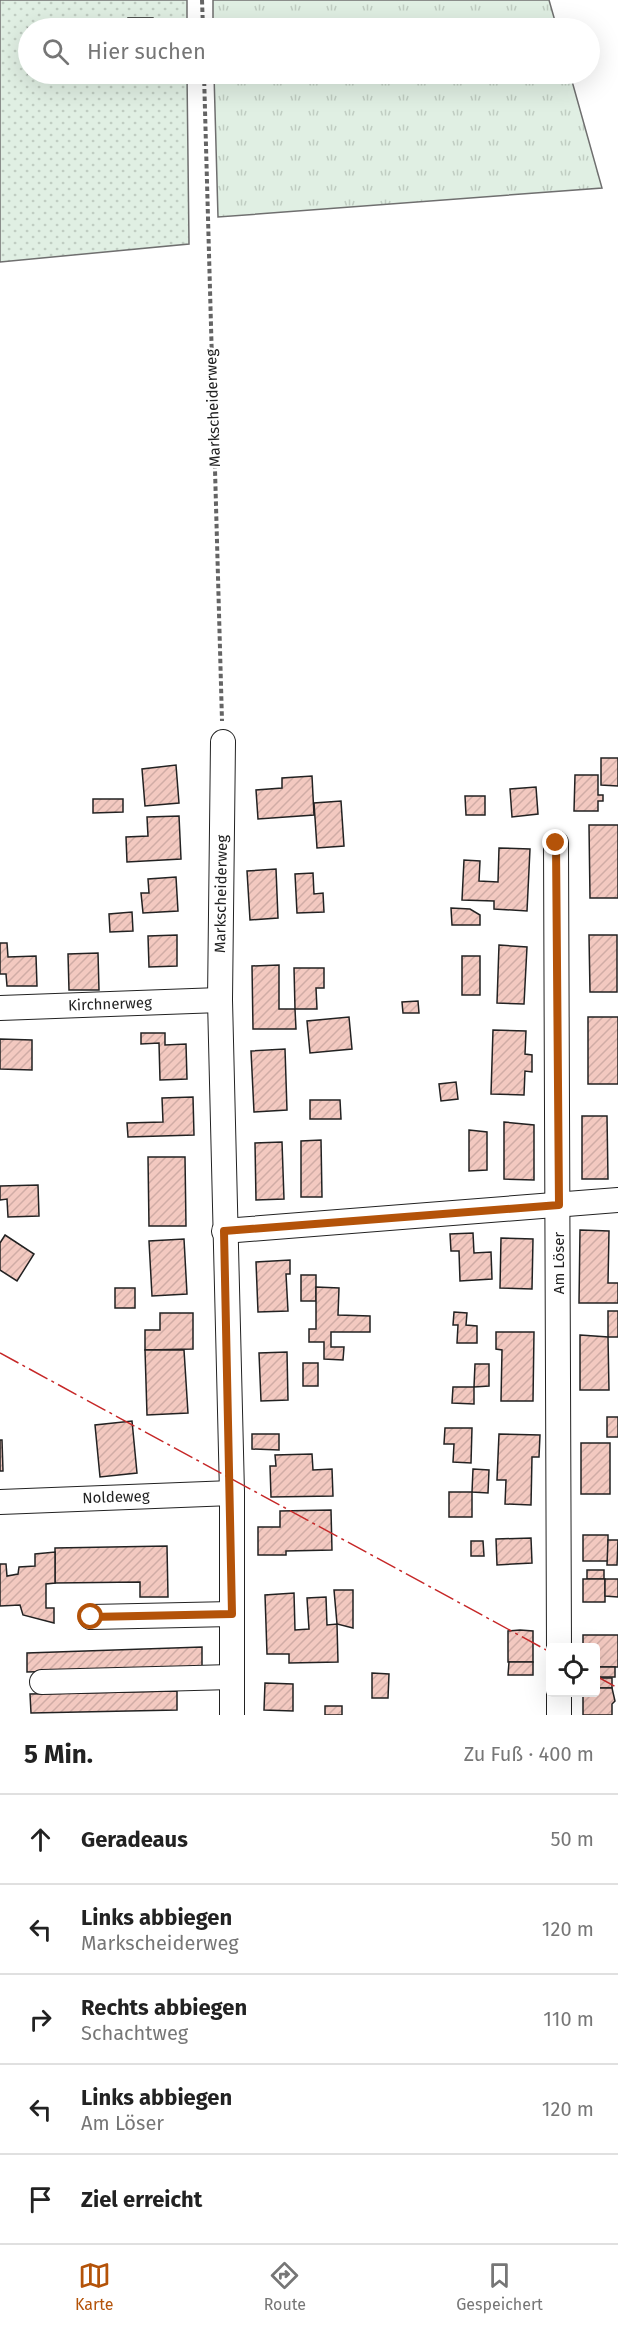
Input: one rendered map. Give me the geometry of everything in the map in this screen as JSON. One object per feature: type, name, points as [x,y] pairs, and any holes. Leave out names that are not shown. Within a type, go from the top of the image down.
[{"type":"street","name":"Markscheiderweg","points":[[223,742],[220,1000],[232,1493],[232,1715]]},
{"type":"street","name":"Am Löser","points":[[556,843],[559,1643]]},
{"type":"street","name":"Kirchnerweg","points":[[0,1008],[220,1000]]},
{"type":"street","points":[[224,1231],[618,1200]]},
{"type":"street","name":"Noldeweg","points":[[0,1502],[232,1493]]},
{"type":"street","points":[[91,1617],[232,1614]]},
{"type":"street","points":[[42,1682],[232,1677]]},
{"type":"street","points":[[559,1697],[559,1715]]},
{"type":"path","points":[[202,0],[203,18]]},
{"type":"path","name":"Markscheiderweg","points":[[204,84],[223,742]]},
{"type":"green space","points":[[0,0],[187,0],[187,18],[18,18],[18,84],[187,84],[189,244],[0,262]]},
{"type":"green space","points":[[213,0],[549,0],[554,18],[213,18]]},
{"type":"green space","points":[[214,84],[573,84],[602,188],[218,217]]},
{"type":"building","points":[[601,758],[618,758],[618,786],[601,785]]},
{"type":"building","points":[[176,765],[179,803],[145,806],[142,769]]},
{"type":"building","points":[[575,775],[598,775],[598,795],[603,795],[603,801],[598,801],[598,811],[574,811]]},
{"type":"building","points":[[312,776],[314,815],[258,819],[256,790],[282,788],[282,778]]},
{"type":"building","points":[[536,787],[538,814],[512,817],[510,789]]},
{"type":"building","points":[[465,796],[485,796],[485,815],[466,815]]},
{"type":"building","points":[[93,799],[123,799],[123,812],[93,813]]},
{"type":"building","points":[[341,801],[344,846],[317,848],[314,803]]},
{"type":"building","points":[[179,816],[181,859],[127,862],[126,837],[148,836],[147,817]]},
{"type":"building","points":[[589,825],[618,825],[618,898],[590,898]]},
{"type":"building","points":[[499,848],[530,849],[527,911],[494,909],[494,901],[462,900],[464,860],[480,861],[479,881],[498,882]]},
{"type":"building","points":[[276,869],[278,918],[250,920],[247,871]]},
{"type":"building","points":[[313,873],[314,894],[323,893],[324,912],[297,913],[295,874]]},
{"type":"building","points":[[176,877],[178,911],[143,913],[141,893],[149,893],[148,879]]},
{"type":"building","points":[[451,908],[470,909],[480,915],[480,925],[452,925]]},
{"type":"building","points":[[132,912],[133,931],[110,932],[109,914]]},
{"type":"building","points":[[177,935],[177,966],[149,967],[148,936]]},
{"type":"building","points":[[589,935],[617,935],[617,992],[590,992]]},
{"type":"building","points":[[0,943],[7,943],[8,957],[36,956],[37,986],[7,986],[6,974],[0,974]]},
{"type":"building","points":[[499,945],[527,947],[524,1004],[497,1003]]},
{"type":"building","points":[[98,953],[99,990],[69,990],[68,954]]},
{"type":"building","points":[[462,956],[480,956],[480,995],[462,995]]},
{"type":"building","points":[[279,965],[279,1009],[295,1009],[296,1029],[253,1029],[252,966]]},
{"type":"building","points":[[294,968],[324,968],[324,988],[316,988],[317,1009],[295,1009]]},
{"type":"building","points":[[418,1001],[419,1013],[403,1013],[402,1002]]},
{"type":"building","points":[[349,1017],[352,1049],[310,1053],[307,1021]]},
{"type":"building","points":[[588,1017],[618,1017],[618,1084],[588,1084]]},
{"type":"building","points":[[493,1030],[526,1031],[525,1054],[532,1055],[532,1072],[525,1071],[524,1095],[491,1094]]},
{"type":"building","points":[[141,1033],[165,1033],[165,1045],[186,1044],[187,1079],[160,1080],[159,1043],[141,1044]]},
{"type":"building","points":[[0,1039],[32,1040],[32,1070],[0,1069]]},
{"type":"building","points":[[285,1049],[287,1110],[254,1112],[251,1051]]},
{"type":"building","points":[[456,1082],[458,1099],[441,1101],[439,1084]]},
{"type":"building","points":[[193,1097],[194,1135],[128,1137],[127,1123],[163,1122],[162,1098]]},
{"type":"building","points":[[310,1100],[340,1100],[341,1119],[310,1119]]},
{"type":"building","points":[[582,1116],[607,1116],[608,1179],[582,1179]]},
{"type":"building","points":[[504,1122],[534,1125],[534,1180],[504,1179]]},
{"type":"building","points":[[469,1130],[487,1132],[487,1170],[469,1171]]},
{"type":"building","points":[[321,1140],[322,1197],[301,1197],[301,1141]]},
{"type":"building","points":[[282,1142],[284,1199],[256,1200],[255,1143]]},
{"type":"building","points":[[148,1157],[185,1157],[186,1226],[149,1226]]},
{"type":"building","points":[[38,1185],[39,1216],[8,1217],[7,1199],[0,1200],[0,1186]]},
{"type":"building","points":[[580,1230],[609,1231],[608,1283],[618,1283],[618,1303],[579,1303]]},
{"type":"building","points":[[473,1233],[474,1253],[491,1252],[492,1279],[460,1281],[459,1251],[451,1251],[450,1234]]},
{"type":"building","points":[[5,1235],[34,1254],[17,1281],[0,1270],[0,1243]]},
{"type":"building","points":[[501,1238],[533,1239],[532,1289],[500,1288]]},
{"type":"building","points":[[184,1239],[187,1294],[152,1296],[149,1241]]},
{"type":"building","points":[[290,1260],[290,1274],[286,1274],[288,1311],[258,1312],[256,1262]]},
{"type":"building","points":[[301,1275],[316,1275],[316,1301],[301,1301]]},
{"type":"building","points":[[316,1287],[339,1288],[338,1315],[370,1316],[370,1332],[331,1332],[331,1347],[344,1347],[343,1360],[324,1359],[324,1342],[309,1342],[309,1329],[316,1329]]},
{"type":"building","points":[[115,1288],[135,1288],[135,1308],[115,1308]]},
{"type":"building","points":[[608,1311],[618,1311],[618,1337],[608,1337]]},
{"type":"building","points":[[454,1312],[467,1313],[466,1325],[477,1326],[477,1343],[457,1343],[458,1325],[453,1325]]},
{"type":"building","points":[[160,1313],[193,1313],[193,1349],[145,1350],[145,1330],[160,1330]]},
{"type":"building","points":[[496,1332],[534,1332],[533,1401],[501,1401],[502,1350],[496,1349]]},
{"type":"building","points":[[580,1335],[608,1337],[609,1390],[580,1390]]},
{"type":"building","points":[[145,1350],[184,1350],[188,1413],[147,1415]]},
{"type":"building","points":[[287,1352],[288,1400],[261,1401],[259,1353]]},
{"type":"building","points":[[303,1363],[318,1363],[318,1386],[303,1386]]},
{"type":"building","points":[[475,1364],[489,1364],[489,1386],[474,1387]]},
{"type":"building","points":[[453,1387],[474,1387],[474,1404],[452,1403]]},
{"type":"building","points":[[607,1417],[618,1417],[618,1437],[607,1437]]},
{"type":"building","points":[[132,1421],[137,1473],[100,1477],[95,1425]]},
{"type":"building","points":[[445,1428],[472,1428],[471,1463],[453,1462],[454,1444],[444,1444]]},
{"type":"building","points":[[252,1434],[279,1434],[279,1450],[252,1449]]},
{"type":"building","points":[[499,1434],[540,1435],[539,1457],[532,1457],[531,1505],[505,1504],[506,1480],[497,1480]]},
{"type":"building","points":[[0,1440],[2,1440],[3,1471],[0,1471]]},
{"type":"building","points":[[581,1443],[610,1443],[610,1494],[581,1494]]},
{"type":"building","points":[[312,1454],[313,1470],[332,1469],[333,1496],[271,1497],[270,1466],[276,1466],[275,1455]]},
{"type":"building","points":[[473,1469],[489,1470],[488,1493],[472,1492]]},
{"type":"building","points":[[449,1492],[472,1492],[472,1517],[449,1517]]},
{"type":"building","points":[[331,1510],[332,1550],[286,1551],[286,1555],[258,1555],[258,1527],[280,1527],[280,1511]]},
{"type":"building","points":[[583,1535],[608,1535],[608,1561],[583,1561]]},
{"type":"building","points":[[531,1538],[532,1563],[497,1565],[496,1539]]},
{"type":"building","points":[[608,1540],[618,1540],[617,1565],[607,1565]]},
{"type":"building","points":[[471,1541],[483,1541],[484,1556],[471,1556]]},
{"type":"building","points":[[167,1546],[168,1597],[140,1597],[140,1582],[55,1583],[55,1548]]},
{"type":"building","points":[[55,1552],[55,1583],[46,1584],[46,1608],[54,1608],[54,1623],[23,1615],[20,1605],[0,1606],[0,1564],[6,1564],[7,1576],[18,1574],[19,1567],[35,1566],[35,1554]]},
{"type":"building","points":[[587,1570],[604,1570],[604,1579],[587,1579]]},
{"type":"building","points":[[583,1579],[605,1579],[605,1602],[583,1602]]},
{"type":"building","points":[[605,1579],[618,1579],[618,1597],[605,1596]]},
{"type":"building","points":[[334,1590],[353,1590],[353,1628],[337,1624]]},
{"type":"building","points":[[294,1593],[295,1630],[309,1629],[307,1598],[326,1597],[327,1625],[337,1624],[338,1662],[289,1663],[289,1654],[267,1654],[265,1595]]},
{"type":"building","points":[[508,1631],[533,1631],[533,1662],[508,1662]]},
{"type":"building","points":[[583,1635],[618,1635],[618,1667],[600,1667],[600,1643],[583,1643]]},
{"type":"building","points":[[202,1647],[202,1667],[27,1672],[27,1653]]},
{"type":"building","points":[[509,1662],[533,1662],[533,1675],[508,1675]]},
{"type":"building","points":[[600,1667],[615,1667],[615,1677],[600,1677]]},
{"type":"building","points":[[372,1673],[389,1674],[388,1698],[372,1698]]},
{"type":"building","points":[[600,1678],[612,1678],[612,1688],[600,1688]]},
{"type":"building","points":[[265,1683],[293,1684],[293,1711],[264,1710]]},
{"type":"building","points":[[600,1688],[612,1688],[615,1701],[612,1704],[612,1715],[583,1715],[583,1697],[600,1697]]},
{"type":"building","points":[[177,1691],[177,1710],[31,1713],[30,1694]]},
{"type":"building","points":[[325,1706],[342,1706],[342,1715],[325,1715]]},
{"type":"power","points":[[0,1353],[546,1650]]},
{"type":"power","points":[[600,1678],[618,1688]]},
{"type":"route","points":[[91,1617],[232,1614],[232,1493],[224,1231],[559,1205],[556,843]]}]
